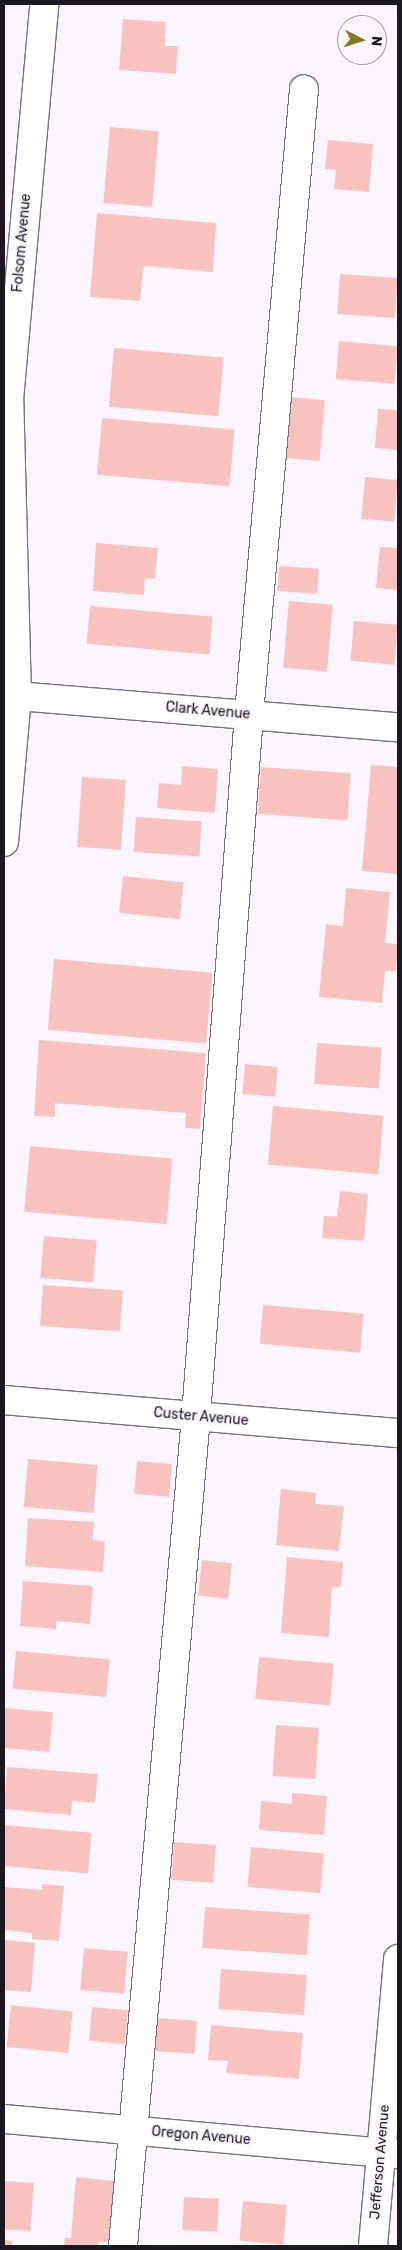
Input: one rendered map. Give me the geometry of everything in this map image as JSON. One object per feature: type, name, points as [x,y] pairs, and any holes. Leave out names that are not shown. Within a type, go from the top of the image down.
[{"type":"street","name":"Folsom Avenue","points":[[4,842],[17,696],[8,515],[8,400],[44,4]]},
{"type":"street","points":[[123,2246],[196,1416],[249,714],[304,90]]},
{"type":"street","name":"Clark Avenue","points":[[17,696],[398,727]]},
{"type":"street","name":"Custer Avenue","points":[[4,1400],[398,1433]]},
{"type":"street","name":"Jefferson Avenue","points":[[373,2246],[390,2153],[398,1959]]},
{"type":"street","name":"Oregon Avenue","points":[[4,2119],[390,2153]]},
{"type":"building","points":[[123,19],[166,22],[165,46],[178,46],[176,74],[119,70]]},
{"type":"building","points":[[110,127],[159,131],[152,207],[103,203]]},
{"type":"building","points":[[328,140],[373,144],[369,192],[334,189],[336,170],[325,169]]},
{"type":"building","points":[[97,213],[216,223],[213,272],[144,266],[140,301],[90,297]]},
{"type":"building","points":[[340,274],[398,278],[395,318],[337,314]]},
{"type":"building","points":[[339,341],[398,346],[394,384],[336,379]]},
{"type":"building","points":[[114,348],[224,358],[218,416],[109,407]]},
{"type":"building","points":[[289,397],[325,400],[320,461],[284,458]]},
{"type":"building","points":[[378,409],[398,410],[398,450],[375,448]]},
{"type":"building","points":[[102,418],[234,430],[230,486],[97,475]]},
{"type":"building","points":[[365,477],[398,480],[394,522],[361,519]]},
{"type":"building","points":[[96,543],[158,548],[155,579],[145,578],[144,595],[93,591]]},
{"type":"building","points":[[380,547],[398,548],[398,590],[376,588]]},
{"type":"building","points":[[279,566],[319,569],[317,594],[277,591]]},
{"type":"building","points":[[289,601],[333,605],[327,672],[283,668]]},
{"type":"building","points":[[90,606],[213,617],[209,655],[87,644]]},
{"type":"building","points":[[354,621],[398,625],[394,665],[351,661]]},
{"type":"building","points":[[371,765],[398,767],[398,874],[362,871]]},
{"type":"building","points":[[182,766],[218,769],[215,813],[157,808],[159,783],[181,785]]},
{"type":"building","points":[[261,767],[351,773],[348,820],[258,814]]},
{"type":"building","points":[[82,777],[126,780],[121,850],[77,847]]},
{"type":"building","points":[[136,817],[202,822],[199,857],[134,852]]},
{"type":"building","points":[[123,876],[184,882],[180,919],[119,913]]},
{"type":"building","points":[[346,888],[390,892],[385,943],[398,944],[398,949],[396,971],[385,971],[382,1003],[319,997],[326,924],[343,926]]},
{"type":"building","points":[[54,959],[212,973],[206,1044],[48,1030]]},
{"type":"building","points":[[39,1040],[206,1053],[200,1129],[185,1128],[186,1113],[55,1103],[55,1117],[34,1116]]},
{"type":"building","points":[[317,1043],[382,1048],[379,1088],[314,1084]]},
{"type":"building","points":[[245,1064],[278,1067],[275,1097],[242,1094]]},
{"type":"building","points":[[273,1106],[384,1116],[378,1174],[268,1165]]},
{"type":"building","points":[[30,1146],[172,1158],[167,1224],[24,1212]]},
{"type":"building","points":[[340,1191],[368,1194],[364,1241],[322,1238],[324,1216],[337,1217]]},
{"type":"building","points":[[44,1236],[97,1241],[93,1282],[40,1278]]},
{"type":"building","points":[[43,1285],[123,1291],[120,1331],[40,1326]]},
{"type":"building","points":[[263,1305],[364,1314],[360,1353],[260,1344]]},
{"type":"building","points":[[28,1459],[98,1465],[94,1513],[24,1507]]},
{"type":"building","points":[[137,1461],[172,1464],[169,1497],[134,1494]]},
{"type":"building","points":[[281,1489],[316,1493],[315,1504],[344,1506],[339,1551],[276,1545]]},
{"type":"building","points":[[28,1518],[94,1522],[93,1540],[105,1541],[103,1572],[25,1566]]},
{"type":"building","points":[[287,1557],[343,1562],[341,1587],[332,1587],[329,1637],[281,1633]]},
{"type":"building","points":[[202,1560],[232,1563],[228,1599],[198,1596]]},
{"type":"building","points":[[23,1581],[93,1586],[90,1624],[56,1621],[56,1629],[20,1626]]},
{"type":"building","points":[[16,1651],[110,1659],[106,1697],[13,1689]]},
{"type":"building","points":[[259,1657],[334,1664],[330,1705],[255,1699]]},
{"type":"building","points":[[4,1708],[53,1712],[49,1752],[4,1748]]},
{"type":"building","points":[[276,1725],[319,1728],[315,1779],[272,1776]]},
{"type":"building","points":[[7,1767],[98,1774],[95,1803],[72,1801],[71,1815],[4,1809]]},
{"type":"building","points":[[292,1793],[327,1796],[324,1835],[259,1830],[261,1801],[292,1804]]},
{"type":"building","points":[[4,1825],[92,1833],[88,1874],[4,1866]]},
{"type":"building","points":[[174,1842],[216,1845],[213,1883],[171,1880]]},
{"type":"building","points":[[251,1847],[324,1853],[320,1893],[248,1887]]},
{"type":"building","points":[[42,1884],[64,1886],[59,1941],[32,1939],[32,1933],[4,1930],[4,1887],[42,1890]]},
{"type":"building","points":[[205,1907],[310,1914],[307,1955],[202,1948]]},
{"type":"building","points":[[4,1940],[35,1943],[31,1992],[4,1990]]},
{"type":"building","points":[[84,1948],[128,1952],[124,1994],[80,1990]]},
{"type":"building","points":[[221,1969],[307,1975],[304,2015],[218,2009]]},
{"type":"building","points":[[11,2005],[73,2011],[68,2053],[7,2047]]},
{"type":"building","points":[[92,2007],[128,2010],[125,2044],[89,2041]]},
{"type":"building","points":[[157,2018],[197,2021],[195,2054],[155,2051]]},
{"type":"building","points":[[211,2025],[303,2033],[299,2079],[226,2073],[228,2061],[208,2060]]},
{"type":"building","points":[[76,2177],[114,2181],[110,2242],[99,2242],[98,2246],[64,2246],[65,2238],[71,2238]]},
{"type":"building","points":[[4,2181],[34,2183],[31,2231],[4,2229]]},
{"type":"building","points":[[184,2197],[219,2199],[217,2232],[182,2230]]},
{"type":"building","points":[[243,2201],[287,2205],[283,2245],[240,2241]]},
{"type":"building","points":[[4,2240],[12,2241],[12,2246],[4,2246]]}]
